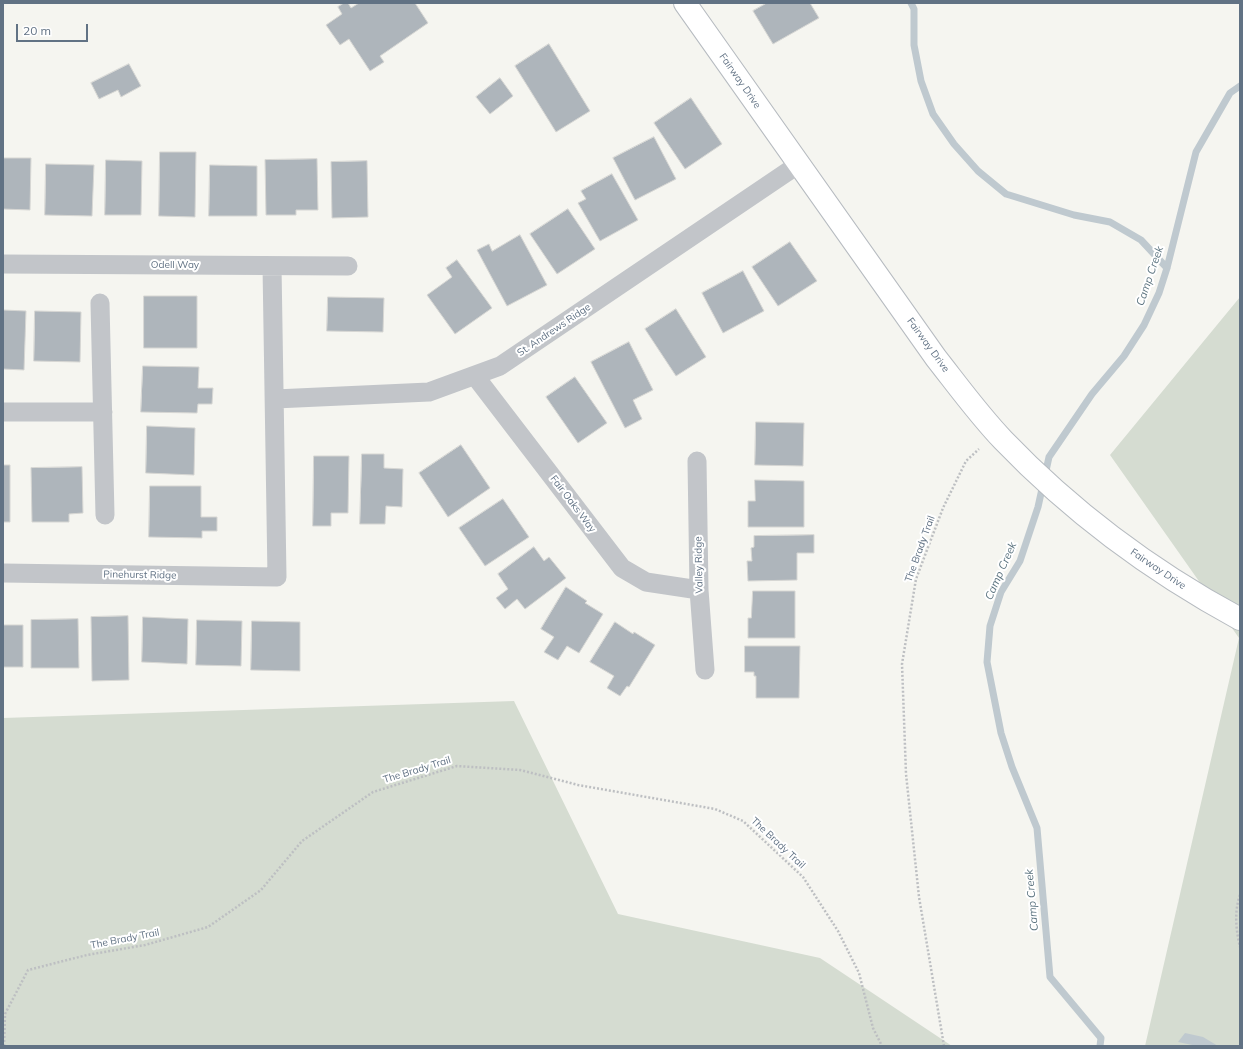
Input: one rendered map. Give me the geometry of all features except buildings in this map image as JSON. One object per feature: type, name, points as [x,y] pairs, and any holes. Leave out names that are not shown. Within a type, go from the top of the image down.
[{"type":"street","name":"Fairway Drive","points":[[685,3],[936,358],[996,432],[1039,476],[1091,520],[1131,551],[1174,581],[1240,619]]},
{"type":"street","name":"St. Andrews Ridge","points":[[275,399],[429,392],[500,366],[799,164]]},
{"type":"street","name":"Odell Way","points":[[3,264],[348,266]]},
{"type":"street","points":[[272,266],[275,399]]},
{"type":"street","points":[[100,303],[105,514]]},
{"type":"street","name":"Fair Oaks Way","points":[[475,376],[622,568],[646,582],[699,590]]},
{"type":"street","name":"Pinehurst Ridge","points":[[3,573],[277,577],[275,399]]},
{"type":"street","points":[[3,412],[103,412]]},
{"type":"street","name":"Valley Ridge","points":[[697,461],[699,590],[705,670]]},
{"type":"path","name":"The Brady Trail","points":[[944,1046],[919,897],[906,774],[902,664],[916,579],[943,508],[966,461],[996,432]]},
{"type":"path","name":"The Brady Trail","points":[[4,1046],[5,1014],[28,970],[87,955],[145,945],[208,927],[260,890],[302,841],[373,792],[457,766],[520,770],[578,785],[715,808],[743,821],[803,877],[838,931],[859,973],[872,1028],[882,1046]]},
{"type":"path","points":[[1240,895],[1236,929],[1240,947]]},
{"type":"shaded area","points":[[1240,297],[1240,1046],[1145,1046],[1239,638],[1110,455]]},
{"type":"shaded area","points":[[514,701],[618,914],[820,958],[952,1046],[3,1046],[3,718]]},
{"type":"shaded area","points":[[1185,1033],[1203,1037],[1218,1046],[1197,1046],[1178,1042]]},
{"type":"waterway","points":[[911,3],[914,9],[914,45],[921,81],[933,114],[954,144],[978,171],[1006,194],[1074,215],[1110,222],[1141,240],[1167,268]]},
{"type":"waterway","name":"Camp Creek","points":[[1100,1046],[1101,1038],[1050,977],[1037,828],[1012,767],[1001,733],[987,662],[990,626],[1001,592],[1020,561],[1038,507],[1049,457],[1092,394],[1124,356],[1144,325],[1159,293],[1167,268],[1196,152],[1230,93],[1240,86]]}]
